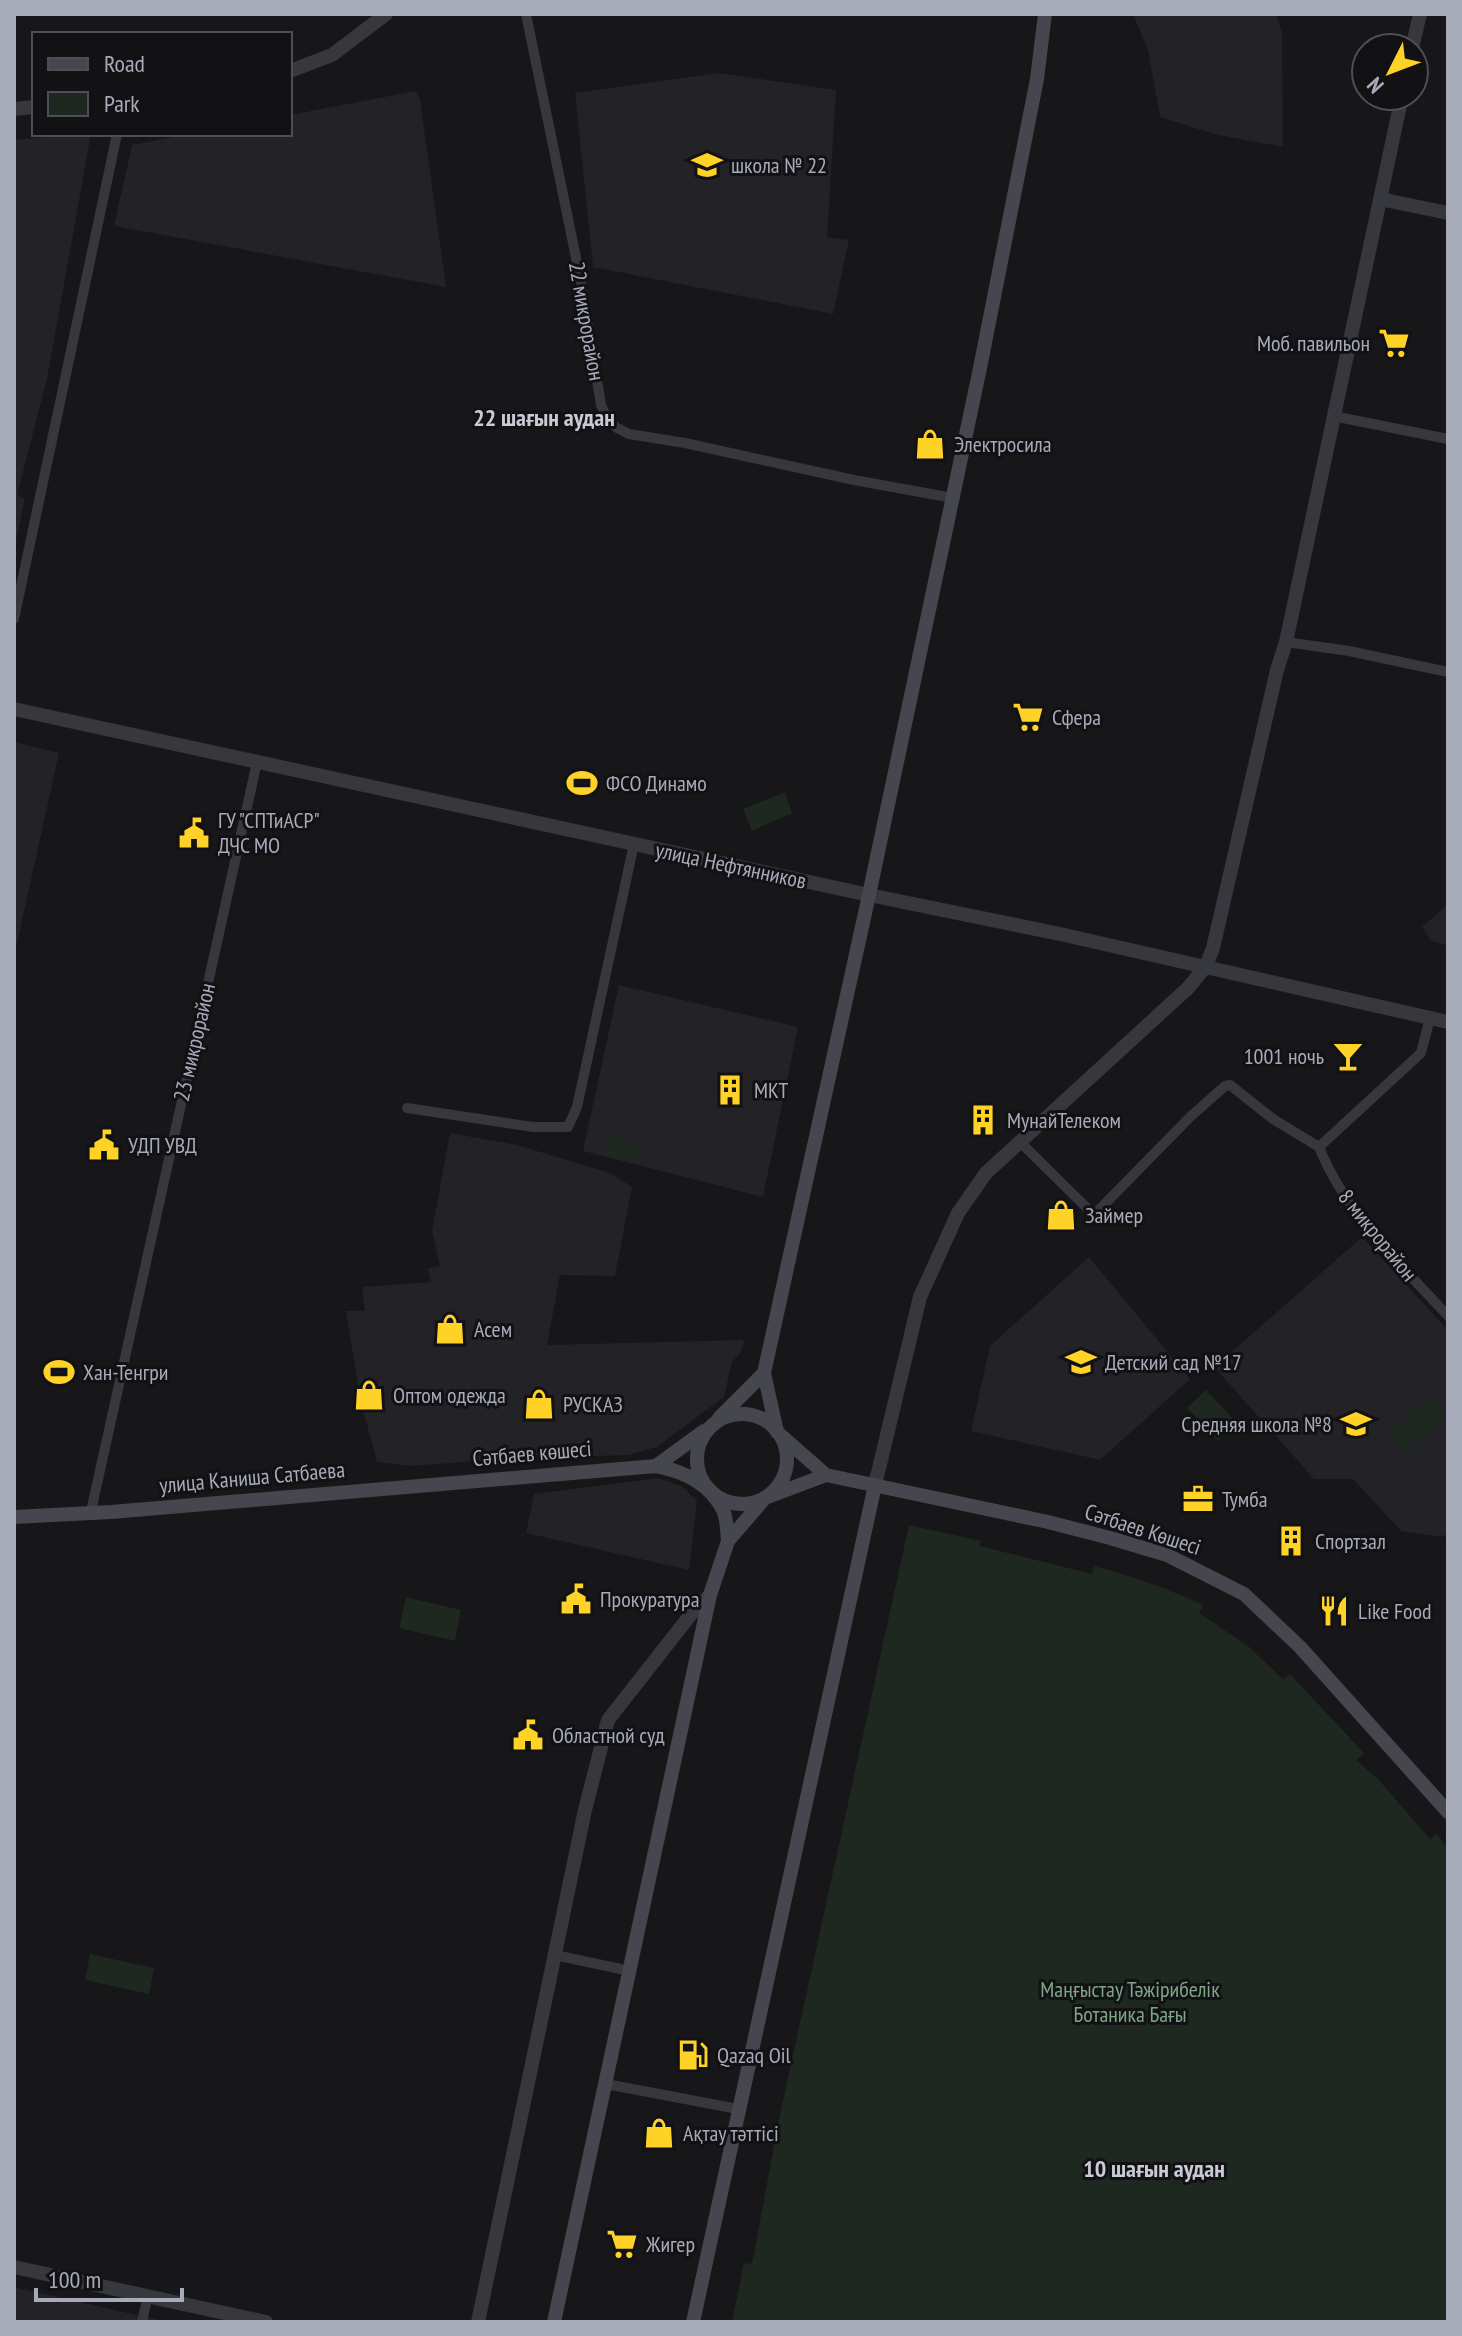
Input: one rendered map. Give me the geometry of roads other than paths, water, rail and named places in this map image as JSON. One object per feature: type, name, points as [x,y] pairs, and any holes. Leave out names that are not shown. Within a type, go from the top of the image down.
[{"type":"main road","points":[[554,2322],[710,1595],[728,1541],[784,1475],[787,1460],[777,1432],[764,1373],[953,498],[1027,134],[1045,14]]},
{"type":"main road","points":[[728,1541],[724,1511],[699,1473],[698,1447],[712,1425],[764,1373]]},
{"type":"main road","points":[[656,1466],[724,1417],[739,1414],[753,1416],[767,1422],[777,1432]]},
{"type":"main road","name":"Сәтбаев Көшесі","points":[[777,1432],[826,1475],[1110,1538],[1167,1555],[1244,1594],[1291,1637],[1448,1812]]},
{"type":"main road","name":"Сәтбаев көшесі","points":[[412,1485],[656,1466],[671,1469],[705,1485]]},
{"type":"main road","points":[[705,1485],[714,1495],[739,1504],[765,1498],[826,1475]]},
{"type":"main road","name":"улица Каниша Сатбаева","points":[[94,1511],[412,1485]]},
{"type":"main road","points":[[693,2322],[875,1485]]},
{"type":"main road","points":[[14,1517],[94,1511]]},
{"type":"street","points":[[292,70],[332,55],[386,14]]},
{"type":"street","name":"22 микрорайон","points":[[526,14],[581,282],[601,405],[607,418],[629,434],[953,498]]},
{"type":"street","points":[[875,1485],[920,1297],[958,1213],[986,1173],[1188,988],[1206,966],[1227,892],[1286,642],[1399,112]]},
{"type":"street","points":[[14,619],[117,136]]},
{"type":"street","points":[[1380,199],[1448,213]]},
{"type":"street","points":[[1333,416],[1448,439]]},
{"type":"street","points":[[1286,642],[1349,651],[1448,672]]},
{"type":"street","name":"улица Нефтянников","points":[[14,709],[1206,966],[1448,1022]]},
{"type":"street","name":"23 микрорайон","points":[[94,1511],[121,1370],[257,762]]},
{"type":"street","points":[[407,1108],[533,1127],[568,1127],[577,1107],[634,844]]},
{"type":"street","points":[[1020,1142],[1094,1215],[1190,1117],[1225,1086],[1230,1085],[1273,1119],[1319,1147],[1421,1053],[1430,1018]]},
{"type":"street","name":"8 микрорайон","points":[[1319,1147],[1330,1174],[1365,1225],[1448,1316]]},
{"type":"street","points":[[478,2322],[585,1810],[608,1720],[692,1613],[710,1595]]},
{"type":"street","points":[[555,1955],[630,1971]]},
{"type":"street","points":[[606,2084],[738,2109]]},
{"type":"street","points":[[14,2267],[266,2322]]},
{"type":"street","points":[[142,2322],[148,2295]]},
{"type":"place","name":"школа № 22","points":[[707,165]]},
{"type":"place","name":"Моб. павильон","points":[[1394,343]]},
{"type":"place","name":"Электросила","points":[[930,444]]},
{"type":"place","name":"Сфера","points":[[1028,717]]},
{"type":"place","name":"ФСО Динамо","points":[[582,783]]},
{"type":"place","name":"ГУ \"СПТиАСР\" ДЧС МО","points":[[194,833]]},
{"type":"place","name":"1001 ночь","points":[[1348,1056]]},
{"type":"place","name":"МКТ","points":[[730,1090]]},
{"type":"place","name":"МунайТелеком","points":[[983,1120]]},
{"type":"place","name":"УДП УВД","points":[[104,1145]]},
{"type":"place","name":"Займер","points":[[1061,1215]]},
{"type":"place","name":"Асем","points":[[450,1329]]},
{"type":"place","name":"Детский сад №17","points":[[1081,1362]]},
{"type":"place","name":"Хан-Тенгри","points":[[59,1372]]},
{"type":"place","name":"Оптом одежда","points":[[369,1395]]},
{"type":"place","name":"РУСКАЗ","points":[[539,1404]]},
{"type":"place","name":"Средняя школа №8","points":[[1356,1424]]},
{"type":"place","name":"Тумба","points":[[1198,1499]]},
{"type":"place","name":"Спортзал","points":[[1291,1541]]},
{"type":"place","name":"Прокуратура","points":[[576,1599]]},
{"type":"place","name":"Like Food","points":[[1334,1611]]},
{"type":"place","name":"Областной суд","points":[[528,1735]]},
{"type":"place","name":"Qazaq Oil","points":[[693,2055]]},
{"type":"place","name":"Ақтау тәттісі","points":[[659,2133]]},
{"type":"place","name":"Жигер","points":[[622,2244]]},
{"type":"district","name":"22 шағын аудан","points":[[544,417]]},
{"type":"district","name":"10 шағын аудан","points":[[1154,2168]]},
{"type":"park label","name":"Маңғыстау Тәжірибелік Ботаника Бағы","points":[[1130,2002]]}]
